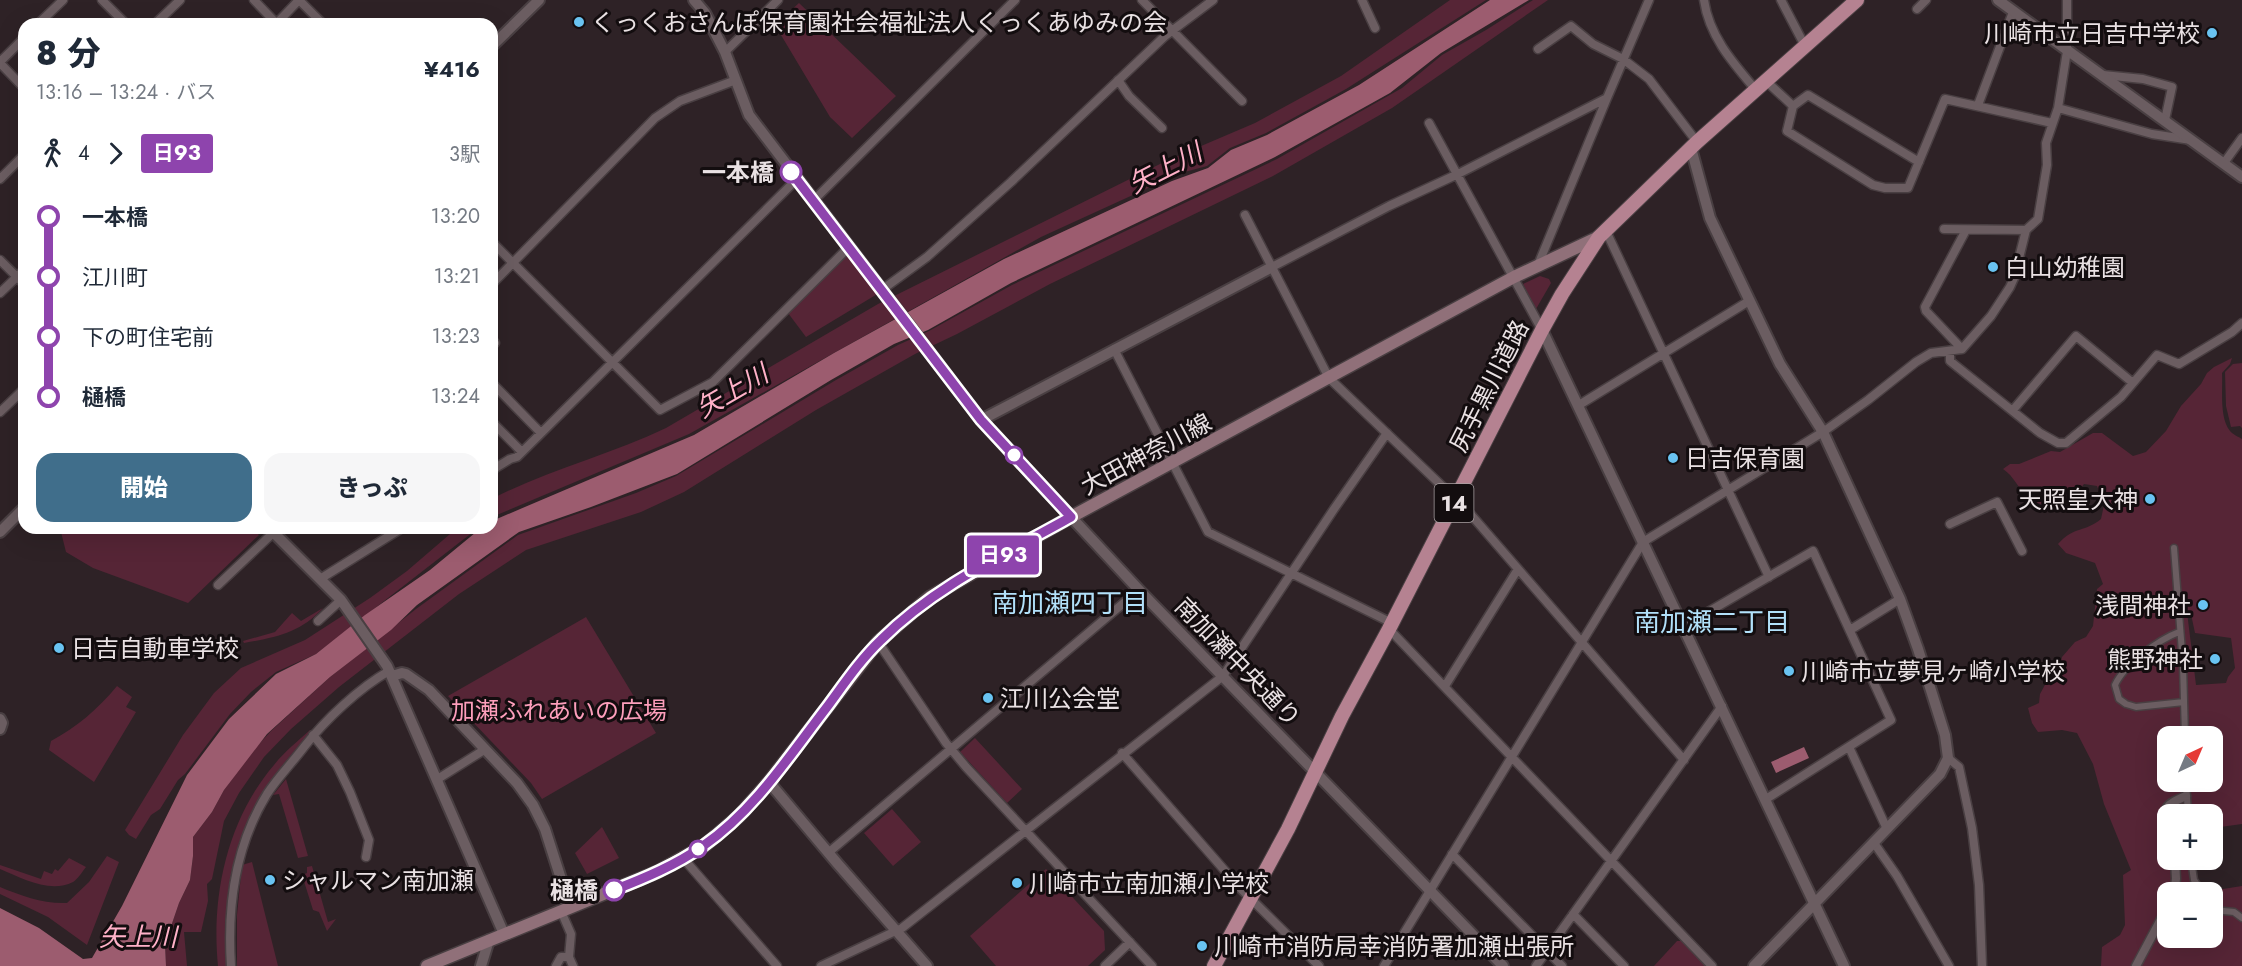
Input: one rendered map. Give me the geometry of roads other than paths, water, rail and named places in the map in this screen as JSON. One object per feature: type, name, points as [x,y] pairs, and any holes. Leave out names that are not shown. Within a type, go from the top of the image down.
[{"type":"main road","name":"尻手黒川道路","points":[[1214,966],[1316,773],[1342,716],[1562,294],[1602,234],[1645,191],[1857,0]]},
{"type":"main road","name":"大田神奈川線","points":[[427,966],[657,872],[704,846],[739,816],[770,782],[878,642],[930,597],[1071,517],[1538,265],[1602,234]]},
{"type":"street","points":[[44,18],[63,0]]},
{"type":"street","points":[[102,0],[120,18]]},
{"type":"street","points":[[163,17],[180,0]]},
{"type":"street","points":[[254,0],[270,18]]},
{"type":"street","points":[[282,18],[299,0],[317,18]]},
{"type":"street","points":[[498,40],[539,0]]},
{"type":"street","name":"南加瀬中央通り","points":[[694,0],[705,13],[725,52],[749,115],[981,420],[1139,590],[1503,966]]},
{"type":"street","points":[[725,52],[778,0]]},
{"type":"street","points":[[814,200],[1015,0]]},
{"type":"street","points":[[1142,0],[1242,101]]},
{"type":"street","points":[[886,293],[1011,182],[1172,30],[1213,0]]},
{"type":"street","points":[[1362,0],[1375,28]]},
{"type":"street","points":[[1538,265],[1649,0]]},
{"type":"street","points":[[1704,0],[1707,17],[1729,58],[1761,86],[1793,106]]},
{"type":"street","points":[[1781,0],[1805,46]]},
{"type":"street","points":[[1917,9],[1926,0]]},
{"type":"street","points":[[1998,0],[2242,177]]},
{"type":"street","points":[[1384,966],[1643,542],[1823,432],[1916,362],[1931,353],[1962,349],[1991,315],[2010,287],[2026,230],[2038,219],[2047,165],[2046,143],[2058,108],[2067,51],[2067,0]]},
{"type":"street","points":[[1978,105],[2013,12]]},
{"type":"street","points":[[1539,49],[1571,26],[1593,44],[1623,59],[1649,79],[1694,145],[1710,218],[1780,364],[1823,432],[1899,599],[1928,678],[1945,735],[1948,758],[1940,774],[1754,966]]},
{"type":"street","points":[[18,44],[0,63],[18,82]]},
{"type":"street","points":[[2103,75],[2134,78],[2172,87],[2165,120]]},
{"type":"street","points":[[498,278],[655,118],[680,101],[736,80]]},
{"type":"street","points":[[1119,80],[1129,96],[1162,128]]},
{"type":"street","points":[[1919,162],[1808,95],[1793,106],[1787,131],[1873,185],[1885,188],[1908,188],[1919,162],[1945,99],[2052,123]]},
{"type":"street","points":[[981,420],[1389,206],[1458,174],[1607,98]]},
{"type":"street","points":[[2058,108],[2152,134],[2194,141]]},
{"type":"street","points":[[1429,123],[1542,330],[1580,405],[1844,966]]},
{"type":"street","points":[[2224,163],[2242,138]]},
{"type":"street","points":[[0,179],[18,161]]},
{"type":"street","points":[[498,466],[517,457],[797,179]]},
{"type":"street","points":[[1245,215],[1329,378],[1466,508],[1684,760]]},
{"type":"street","points":[[1944,229],[2026,230]]},
{"type":"street","points":[[1962,349],[1925,307],[1966,230]]},
{"type":"street","points":[[1602,234],[1663,354],[1769,577]]},
{"type":"street","points":[[498,248],[660,410],[713,382],[849,247]]},
{"type":"street","points":[[0,260],[17,277],[0,293]]},
{"type":"street","points":[[1580,405],[1749,301]]},
{"type":"street","points":[[1950,352],[1950,361],[2040,433],[2058,443],[2066,443],[2112,405],[2157,355],[2179,364],[2232,332],[2242,323]]},
{"type":"street","points":[[2013,411],[2076,336],[2133,383]]},
{"type":"street","points":[[1114,349],[1209,532],[1390,626],[1444,686],[1712,966]]},
{"type":"street","points":[[498,389],[541,433]]},
{"type":"street","points":[[0,412],[18,395]]},
{"type":"street","points":[[498,428],[522,452]]},
{"type":"street","points":[[821,966],[895,930],[1223,676],[1387,433]]},
{"type":"street","points":[[1950,524],[1996,502],[2022,551]]},
{"type":"street","points":[[0,532],[18,514]]},
{"type":"street","points":[[218,585],[267,534]]},
{"type":"street","points":[[275,534],[342,602],[388,670],[504,934]]},
{"type":"street","points":[[320,579],[392,534]]},
{"type":"street","points":[[2174,548],[2182,648],[2185,726]]},
{"type":"street","points":[[1684,626],[1813,551],[1891,720],[1766,799]]},
{"type":"street","points":[[1444,686],[1518,569]]},
{"type":"street","points":[[828,853],[1139,590]]},
{"type":"street","points":[[1850,630],[1899,599]]},
{"type":"street","points":[[318,621],[342,602]]},
{"type":"street","points":[[2179,632],[2155,644],[2119,676],[2115,685],[2119,699],[2131,706],[2184,702]]},
{"type":"street","points":[[878,642],[952,750],[1152,966]]},
{"type":"street","points":[[231,966],[229,920],[232,889],[248,831],[268,794],[313,735],[388,670]]},
{"type":"street","points":[[388,670],[406,674],[429,690],[517,783],[533,805],[545,829],[566,909],[571,934],[569,957],[573,966]]},
{"type":"street","points":[[1536,966],[1722,706]]},
{"type":"street","points":[[0,719],[2,723],[0,729]]},
{"type":"street","points":[[313,735],[337,765],[350,792],[369,840],[366,857]]},
{"type":"street","points":[[1849,747],[1887,829]]},
{"type":"street","points":[[436,780],[484,750]]},
{"type":"street","points":[[1122,753],[1240,888],[1319,966]]},
{"type":"street","points":[[1948,758],[1959,767],[1972,828],[1979,885],[1982,966]]},
{"type":"street","points":[[770,782],[828,853],[927,966]]},
{"type":"street","points":[[2186,792],[2187,804]]},
{"type":"street","points":[[2169,804],[2186,796]]},
{"type":"street","points":[[1874,843],[1897,876],[1949,966]]},
{"type":"street","points":[[1452,854],[1562,966]]},
{"type":"street","points":[[683,858],[777,966]]},
{"type":"street","points":[[2223,911],[2234,912],[2242,918]]},
{"type":"street","points":[[1573,914],[1624,966]]},
{"type":"street","points":[[2136,966],[2157,927]]},
{"type":"street","points":[[481,966],[489,940]]},
{"type":"street","points":[[1105,966],[1130,942]]},
{"type":"street","points":[[556,966],[561,957],[569,957]]},
{"type":"water","name":"矢上川","points":[[1490,0],[1529,0],[1441,53],[1390,93],[1275,157],[1011,283],[928,330],[894,344],[677,474],[519,532],[417,605],[391,630],[330,677],[267,734],[224,790],[212,812],[193,837],[190,880],[179,903],[165,944],[166,966],[0,966],[0,908],[39,928],[83,959],[92,958],[122,906],[187,775],[229,719],[276,674],[316,654],[365,615],[430,570],[474,534],[498,534],[498,518],[694,435],[834,353],[1004,259],[1172,181],[1208,168],[1231,150],[1267,135],[1359,85]]},
{"type":"water","points":[[1804,747],[1809,758],[1776,773],[1771,762]]},
{"type":"place","name":"くっくおさんぽ保育園社会福祉法人くっくあゆみの会","points":[[579,22]]},
{"type":"place","name":"川崎市立日吉中学校","points":[[2212,33]]},
{"type":"place","name":"一本橋","points":[[791,172]]},
{"type":"place","name":"白山幼稚園","points":[[1993,267]]},
{"type":"place","name":"日吉保育園","points":[[1673,458]]},
{"type":"place","name":"天照皇大神","points":[[2150,499]]},
{"type":"place","name":"浅間神社","points":[[2203,605]]},
{"type":"place","name":"日吉自動車学校","points":[[59,648]]},
{"type":"place","name":"熊野神社","points":[[2215,659]]},
{"type":"place","name":"川崎市立夢見ヶ崎小学校","points":[[1789,671]]},
{"type":"place","name":"江川公会堂","points":[[988,698]]},
{"type":"place","name":"シャルマン南加瀬","points":[[270,880]]},
{"type":"place","name":"川崎市立南加瀬小学校","points":[[1017,883]]},
{"type":"place","name":"樋橋","points":[[614,890]]},
{"type":"place","name":"川崎市消防局幸消防署加瀬出張所","points":[[1202,946]]},
{"type":"district","name":"南加瀬四丁目","points":[[1070,603]]},
{"type":"district","name":"南加瀬二丁目","points":[[1712,622]]},
{"type":"park label","name":"加瀬ふれあいの広場","points":[[559,710]]}]
